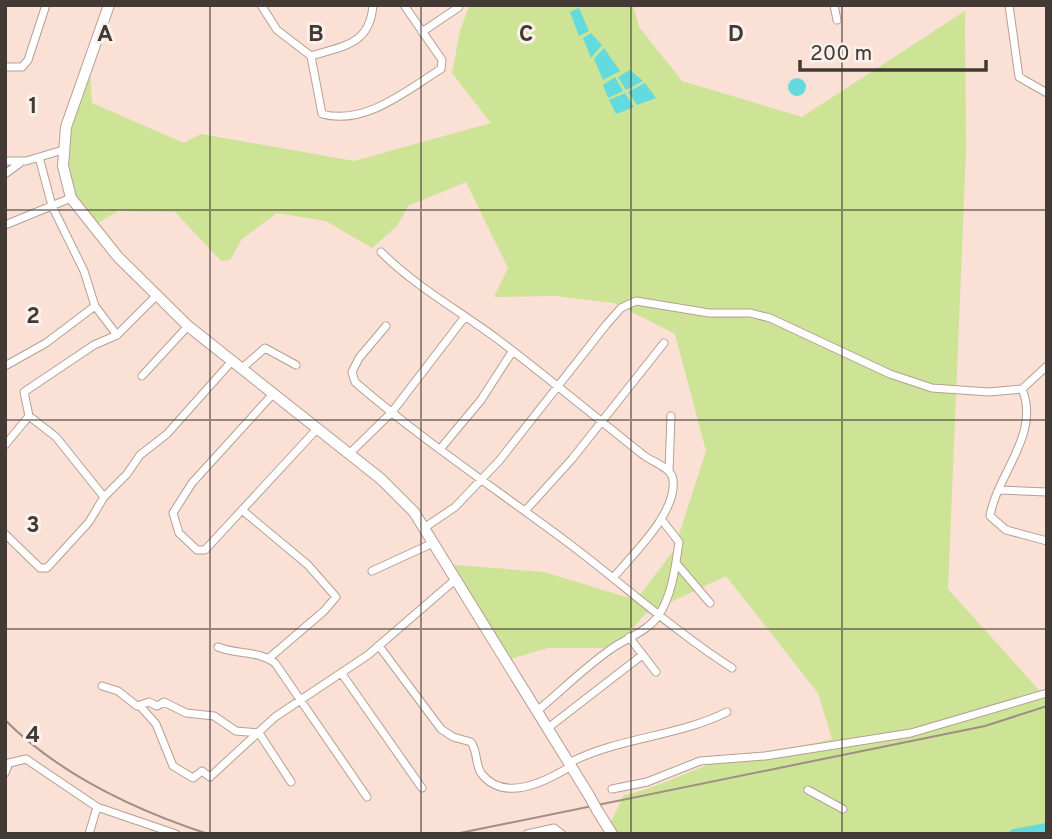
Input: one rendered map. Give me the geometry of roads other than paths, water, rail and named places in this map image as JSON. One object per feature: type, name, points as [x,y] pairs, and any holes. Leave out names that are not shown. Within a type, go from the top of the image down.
[{"type":"street","points":[[5,66],[22,67],[28,60],[46,5]]},
{"type":"street","points":[[109,5],[66,127],[63,166],[71,198],[156,296],[188,326],[401,497],[456,579],[612,834]]},
{"type":"street","points":[[261,5],[277,30],[311,56],[319,110],[326,115],[345,116],[398,97],[441,69],[442,60],[404,5]]},
{"type":"street","points":[[311,56],[360,38],[372,21],[373,5]]},
{"type":"street","points":[[834,5],[837,20]]},
{"type":"street","points":[[1009,5],[1020,76],[1047,93]]},
{"type":"street","points":[[422,32],[459,7]]},
{"type":"street","points":[[5,161],[21,162],[63,150]]},
{"type":"street","points":[[39,157],[52,206],[84,271],[95,306],[117,335]]},
{"type":"street","points":[[5,174],[21,162]]},
{"type":"street","points":[[5,225],[71,198]]},
{"type":"street","points":[[381,252],[464,318],[601,419],[644,456],[669,471]]},
{"type":"street","points":[[104,497],[56,437],[29,416],[24,392],[94,345],[117,335],[156,296]]},
{"type":"street","points":[[424,528],[455,507],[482,479],[514,443],[557,385],[621,308],[636,301],[709,313],[750,313],[770,318],[890,374],[932,388],[989,392],[1022,389],[1047,366]]},
{"type":"street","points":[[5,366],[46,343],[95,306]]},
{"type":"street","points":[[349,454],[392,412],[464,318]]},
{"type":"street","points":[[142,376],[188,326]]},
{"type":"street","points":[[386,326],[359,358],[352,372],[355,382],[613,578],[658,616],[732,668]]},
{"type":"street","points":[[525,511],[572,459],[601,419],[646,370],[664,343]]},
{"type":"street","points":[[241,369],[265,348],[296,365]]},
{"type":"street","points":[[441,448],[481,400],[512,352]]},
{"type":"street","points":[[5,534],[43,570],[89,522],[104,497],[145,451],[167,434],[232,361]]},
{"type":"street","points":[[1022,389],[1027,405],[1020,443],[992,504],[990,516],[993,521],[1018,535],[1047,541]]},
{"type":"street","points":[[272,395],[192,483],[173,515],[182,537],[201,551],[316,430]]},
{"type":"street","points":[[5,445],[29,416]]},
{"type":"street","points":[[613,578],[661,519],[671,498],[671,416]]},
{"type":"street","points":[[1000,489],[1047,492]]},
{"type":"street","points":[[242,510],[308,565],[335,597],[324,611],[268,659]]},
{"type":"street","points":[[537,711],[572,678],[649,626],[658,616],[673,584],[679,542],[661,519]]},
{"type":"street","points":[[372,571],[433,543]]},
{"type":"street","points":[[676,563],[710,603]]},
{"type":"street","points":[[102,686],[118,691],[141,706],[156,724],[173,766],[193,778],[202,771],[210,777],[275,717],[342,674],[379,646],[456,579]]},
{"type":"street","points":[[629,637],[641,656],[656,671]]},
{"type":"street","points":[[379,646],[403,674],[442,729],[453,737],[471,742],[480,771],[500,785],[524,787],[543,783],[597,748],[698,723],[727,712]]},
{"type":"street","points":[[218,647],[232,653],[256,653],[268,659],[283,676],[299,703],[367,797]]},
{"type":"street","points":[[548,728],[641,656]]},
{"type":"street","points":[[342,674],[422,788]]},
{"type":"street","points":[[612,789],[647,782],[700,761],[765,755],[911,733],[1047,693]]},
{"type":"street","points":[[141,706],[149,702],[157,706],[164,702],[186,713],[214,716],[236,731],[259,733]]},
{"type":"street","points":[[259,733],[291,782]]},
{"type":"street","points":[[5,773],[9,762],[26,759],[97,807],[176,834]]},
{"type":"street","points":[[808,790],[843,809]]},
{"type":"street","points":[[89,834],[97,807]]},
{"type":"street","points":[[527,834],[555,828],[562,834]]},
{"type":"water","points":[[579,8],[589,31],[579,36],[570,12]]},
{"type":"water","points":[[591,33],[602,45],[591,58],[583,38]]},
{"type":"water","points":[[604,48],[620,71],[603,80],[594,59]]},
{"type":"water","points":[[630,70],[643,81],[626,90],[618,77]]},
{"type":"water","points":[[615,77],[623,91],[608,98],[603,85]]},
{"type":"water","points":[[797,78],[803,81],[806,87],[803,93],[797,96],[791,93],[788,87],[791,81]]},
{"type":"water","points":[[645,83],[656,98],[637,105],[628,92]]},
{"type":"water","points":[[625,93],[634,107],[616,114],[609,100]]},
{"type":"waterway","points":[[1014,834],[1047,828]]},
{"type":"railway","points":[[455,834],[985,726],[1047,706]]},
{"type":"railway","points":[[5,720],[50,758],[100,789],[153,814],[208,834]]}]
